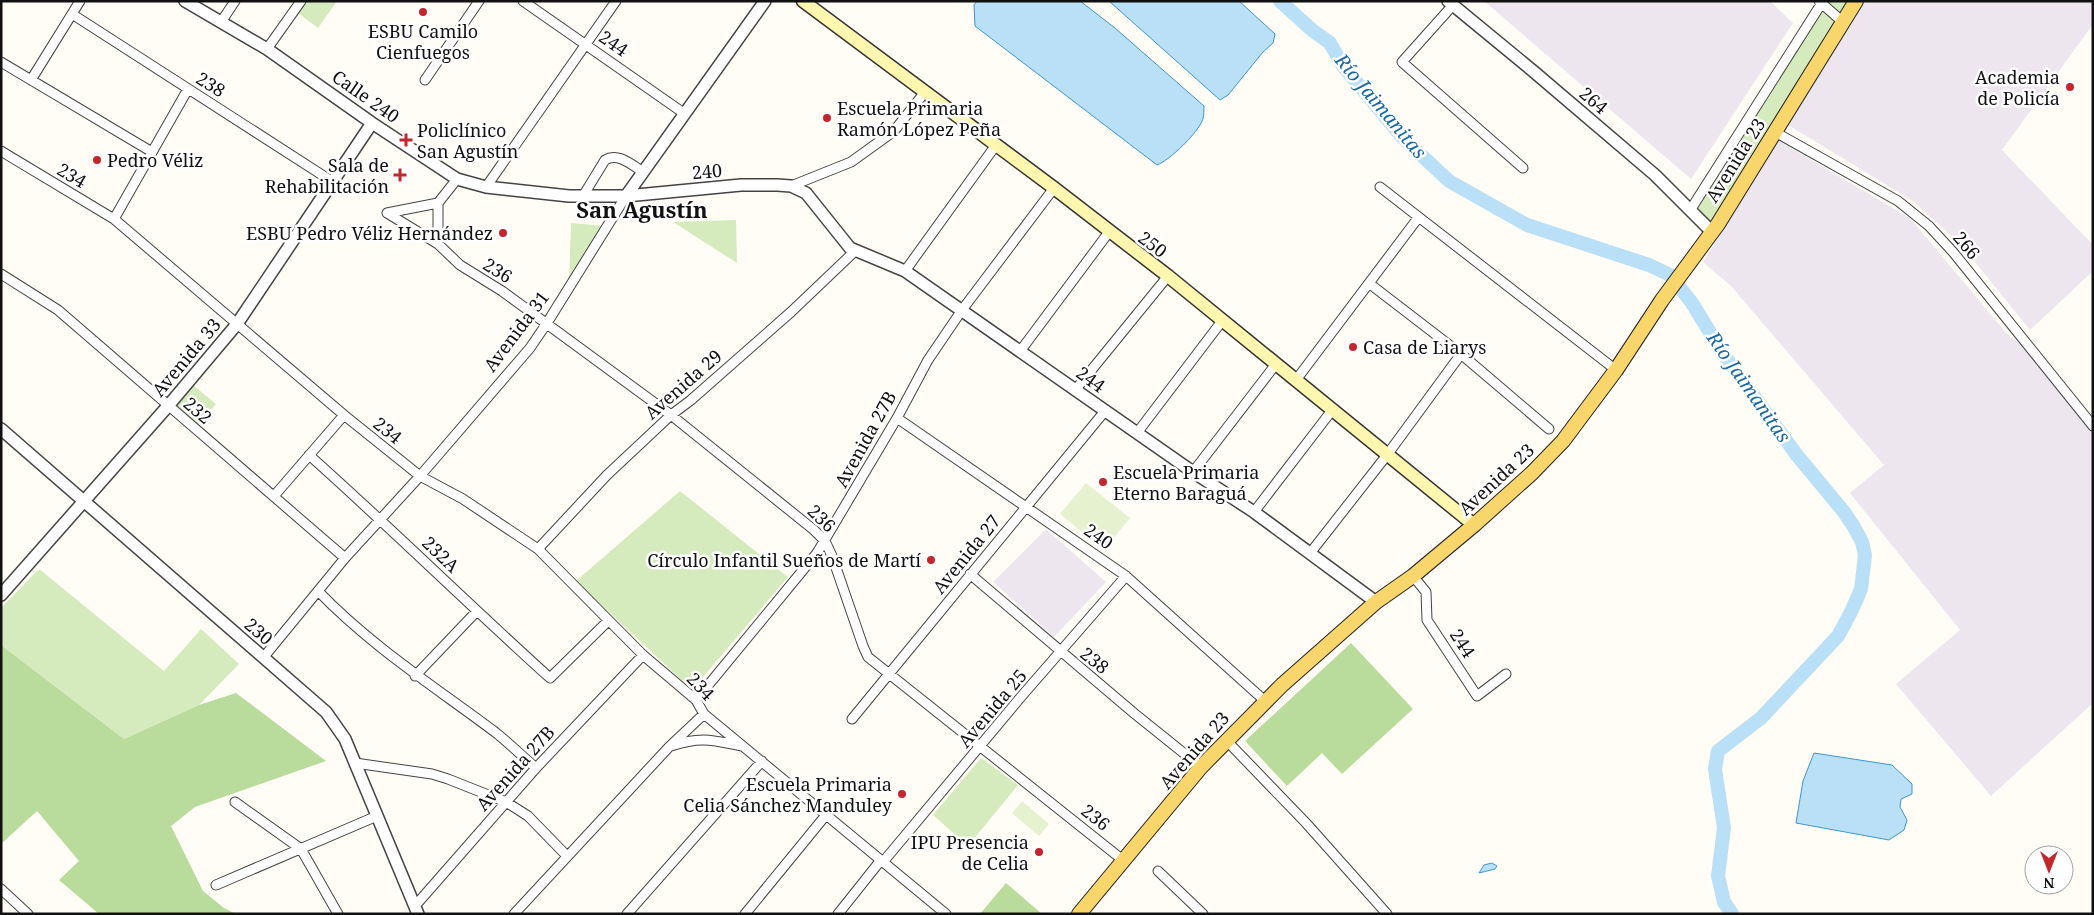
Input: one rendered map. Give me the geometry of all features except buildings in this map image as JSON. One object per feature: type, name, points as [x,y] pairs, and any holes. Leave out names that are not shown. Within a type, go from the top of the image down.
[{"type":"main road","name":"250","points":[[803,1],[1054,188],[1168,276],[1474,525]]},
{"type":"main road","name":"Avenida 23","points":[[1079,914],[1226,740],[1265,702],[1376,602],[1412,576],[1474,525],[1532,473],[1563,442],[1616,370],[1662,300],[1712,232],[1856,1]]},
{"type":"street","points":[[31,80],[80,1]]},
{"type":"street","name":"Calle 240","points":[[185,1],[267,49],[372,123],[457,179],[486,186],[583,196],[626,196]]},
{"type":"street","points":[[221,22],[235,1]]},
{"type":"street","points":[[267,49],[301,1]]},
{"type":"street","points":[[425,80],[479,1]]},
{"type":"street","name":"244","points":[[523,1],[685,114]]},
{"type":"street","points":[[486,186],[616,1]]},
{"type":"street","name":"Avenida 31","points":[[263,658],[345,558],[420,476],[530,348],[626,196],[765,1]]},
{"type":"street","points":[[1691,209],[1821,2],[1844,23]]},
{"type":"street","points":[[1450,3],[1402,62],[1523,168]]},
{"type":"street","name":"264","points":[[1450,3],[1655,175],[1712,232]]},
{"type":"street","name":"238","points":[[72,14],[333,182]]},
{"type":"street","points":[[1,62],[152,152]]},
{"type":"street","points":[[114,219],[188,89]]},
{"type":"street","points":[[792,186],[851,162],[894,131],[925,92]]},
{"type":"street","name":"Avenida 33","points":[[1,595],[168,406],[237,324],[372,123]]},
{"type":"street","name":"266","points":[[1775,132],[1898,201],[1928,226],[1952,252],[2093,426]]},
{"type":"street","points":[[905,271],[996,145]]},
{"type":"street","name":"234","points":[[1,151],[114,219],[344,415],[420,476],[463,499],[538,549],[608,621],[696,700],[704,714],[946,914]]},
{"type":"street","points":[[583,196],[605,160],[611,156],[618,157],[643,172]]},
{"type":"street","points":[[438,244],[438,203],[457,179]]},
{"type":"street","name":"240","points":[[626,196],[741,186],[792,186]]},
{"type":"street","name":"244","points":[[792,186],[806,193],[816,202],[846,244],[856,251],[905,271],[1021,350],[1105,411],[1254,512],[1376,602]]},
{"type":"street","points":[[1380,187],[1616,370]]},
{"type":"street","name":"Avenida 27B","points":[[696,700],[817,553],[897,418],[928,360],[962,310],[1054,188]]},
{"type":"street","points":[[438,203],[387,213],[438,244]]},
{"type":"street","points":[[1296,380],[1418,218]]},
{"type":"street","points":[[1021,350],[1109,232]]},
{"type":"street","name":"236","points":[[438,244],[460,265],[502,291],[671,415],[814,530],[825,541],[832,556],[868,657],[1124,861]]},
{"type":"street","name":"Avenida 29","points":[[538,549],[607,475],[671,415],[691,400],[791,312],[856,251]]},
{"type":"street","name":"232","points":[[1,274],[58,310],[345,558]]},
{"type":"street","points":[[1076,389],[1168,276]]},
{"type":"street","points":[[1370,284],[1461,354],[1549,429]]},
{"type":"street","points":[[1137,433],[1222,321]]},
{"type":"street","points":[[1310,552],[1387,455],[1461,354]]},
{"type":"street","points":[[1194,472],[1276,364]]},
{"type":"street","points":[[1254,512],[1334,410]]},
{"type":"street","name":"Avenida 27","points":[[852,718],[1105,411]]},
{"type":"street","points":[[274,496],[344,415]]},
{"type":"street","name":"240","points":[[897,418],[1126,576],[1265,702]]},
{"type":"street","name":"230","points":[[1,429],[326,712],[345,739],[417,910]]},
{"type":"street","name":"232A","points":[[310,455],[550,678],[608,621]]},
{"type":"street","name":"238","points":[[970,574],[1060,653],[1202,767]]},
{"type":"street","name":"Avenida 25","points":[[838,914],[1126,576]]},
{"type":"street","name":"244","points":[[1412,576],[1426,592],[1427,620],[1477,696],[1506,674]]},
{"type":"street","points":[[318,591],[377,645],[416,676],[496,733],[536,768]]},
{"type":"street","points":[[416,676],[477,611]]},
{"type":"street","name":"Avenida 27B","points":[[417,910],[536,768],[643,654]]},
{"type":"street","points":[[514,914],[669,747],[704,714]]},
{"type":"street","name":"234","points":[[669,747],[687,741],[710,739],[743,746]]},
{"type":"street","points":[[1226,740],[1306,823],[1387,914]]},
{"type":"street","points":[[627,914],[762,761]]},
{"type":"street","points":[[355,763],[432,774],[506,802],[528,816],[567,856]]},
{"type":"street","points":[[235,802],[301,849],[338,914]]},
{"type":"street","points":[[745,914],[826,815]]},
{"type":"street","points":[[216,886],[377,816]]},
{"type":"street","points":[[1158,871],[1203,914]]},
{"type":"street","points":[[1,890],[28,914]]},
{"type":"shaded area","points":[[1484,1],[1770,1],[1793,23],[1691,179]]},
{"type":"shaded area","points":[[1865,1],[2093,1],[2093,24],[2002,150],[2093,245],[2093,271],[2030,330],[1962,246],[1913,201],[1788,125],[1788,120]]},
{"type":"shaded area","points":[[1779,141],[1910,218],[2008,335],[2018,342],[2093,434],[2093,703],[1991,796],[1896,684],[1960,630],[1850,493],[1884,465],[1731,286],[1703,262]]},
{"type":"shaded area","points":[[1046,529],[1106,582],[1054,637],[993,582]]},
{"type":"green space","points":[[306,1],[337,1],[318,28],[298,13]]},
{"type":"green space","points":[[1820,1],[1854,1],[1712,231],[1692,212]]},
{"type":"green space","points":[[736,220],[737,263],[673,222]]},
{"type":"green space","points":[[571,223],[605,226],[569,286]]},
{"type":"green space","points":[[193,385],[216,404],[198,425],[175,407]]},
{"type":"green space","points":[[1086,483],[1130,518],[1104,550],[1060,514]]},
{"type":"green space","points":[[680,491],[788,577],[692,690],[576,581]]},
{"type":"green space","points":[[39,569],[164,671],[201,629],[239,664],[199,705],[124,739],[1,645],[1,608]]},
{"type":"green space","points":[[1351,643],[1413,709],[1342,774],[1322,753],[1287,786],[1245,741]]},
{"type":"green space","points":[[1,645],[124,739],[199,705],[236,693],[326,761],[195,807],[171,826],[203,891],[224,908],[236,914],[99,914],[59,880],[79,861],[37,811],[1,844]]},
{"type":"green space","points":[[981,758],[1018,785],[968,846],[933,815]]},
{"type":"green space","points":[[1022,801],[1049,824],[1039,836],[1012,813]]},
{"type":"green space","points":[[1006,883],[1042,914],[980,914]]},
{"type":"water","points":[[977,1],[1080,1],[1115,28],[1204,106],[1200,125],[1183,145],[1169,158],[1157,165],[975,26],[974,5]]},
{"type":"water","points":[[1109,1],[1239,1],[1275,34],[1273,43],[1263,52],[1228,95],[1220,100]]},
{"type":"water","points":[[1814,753],[1892,765],[1912,784],[1912,794],[1901,799],[1900,807],[1907,820],[1904,830],[1889,840],[1796,823],[1803,781]]},
{"type":"water","points":[[1492,863],[1497,866],[1495,869],[1479,873],[1484,865]]},
{"type":"waterway","name":"Río Jaimanitas","points":[[1280,1],[1312,30],[1330,43],[1343,66],[1404,139],[1449,181],[1527,225],[1649,265],[1670,275],[1692,303],[1722,352],[1796,454],[1844,512],[1862,542],[1865,555],[1861,589],[1838,636],[1761,718],[1718,751],[1715,769],[1724,828],[1718,876],[1724,902],[1732,914]]},
{"type":"place","name":"ESBU Camilo Cienfuegos","points":[[423,12]]},
{"type":"place","name":"Academia de Policía","points":[[2070,87]]},
{"type":"place","name":"Escuela Primaria Ramón López Peña","points":[[827,118]]},
{"type":"place","name":"Policlínico San Agustín","points":[[406,140]]},
{"type":"place","name":"Pedro Véliz","points":[[97,160]]},
{"type":"place","name":"Sala de Rehabilitación","points":[[400,175]]},
{"type":"place","name":"ESBU Pedro Véliz Hernández","points":[[503,233]]},
{"type":"place","name":"Casa de Liarys","points":[[1353,347]]},
{"type":"place","name":"Escuela Primaria Eterno Baraguá","points":[[1103,482]]},
{"type":"place","name":"Círculo Infantil Sueños de Martí","points":[[931,560]]},
{"type":"place","name":"Escuela Primaria Celia Sánchez Manduley","points":[[902,794]]},
{"type":"place","name":"IPU Presencia de Celia","points":[[1039,852]]},
{"type":"district","name":"San Agustín","points":[[642,209]]}]
